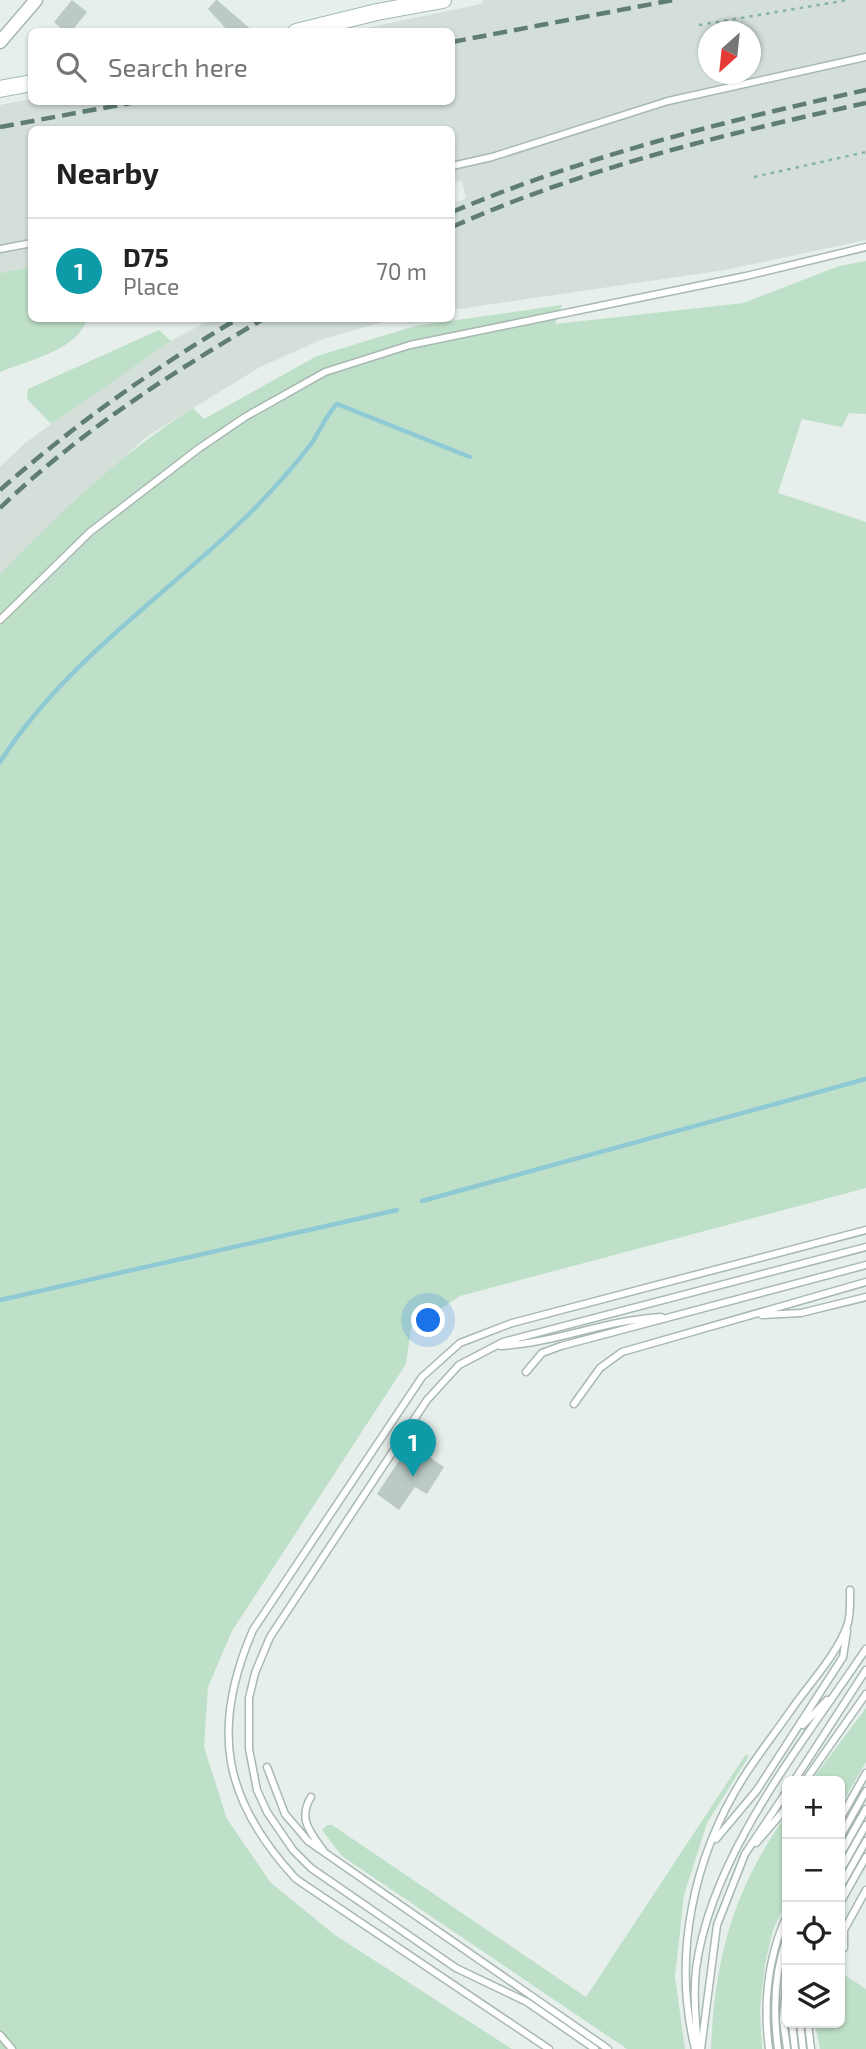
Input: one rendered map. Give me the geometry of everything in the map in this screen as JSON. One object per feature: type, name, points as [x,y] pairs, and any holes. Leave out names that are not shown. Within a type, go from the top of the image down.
[{"type":"street","points":[[0,42],[36,0]]},
{"type":"street","points":[[312,28],[443,0]]},
{"type":"street","points":[[0,89],[28,84]]},
{"type":"lane","points":[[455,165],[492,157],[668,101],[866,57]]},
{"type":"lane","points":[[0,249],[28,244]]},
{"type":"lane","points":[[0,621],[90,532],[198,449],[245,417],[325,372],[410,345],[746,276],[866,247]]},
{"type":"lane","points":[[548,2049],[296,1879],[270,1851],[248,1817],[230,1761],[227,1728],[231,1693],[240,1661],[253,1630],[407,1398],[439,1358],[460,1343],[512,1323],[866,1230]]},
{"type":"lane","points":[[595,2049],[527,2002],[456,1968],[311,1868],[293,1850],[267,1812],[257,1790],[249,1749],[249,1698],[255,1673],[270,1637],[427,1400],[459,1365],[494,1346],[866,1247]]},
{"type":"lane","points":[[526,1372],[542,1353],[561,1346],[866,1265]]},
{"type":"lane","points":[[573,1404],[600,1368],[622,1352],[866,1282]]},
{"type":"lane","points":[[753,1316],[801,1313],[866,1297]]},
{"type":"lane","points":[[494,1346],[529,1344],[638,1318],[674,1317]]},
{"type":"lane","points":[[712,1843],[757,1790],[843,1657],[850,1590]]},
{"type":"lane","points":[[698,2049],[686,2015],[684,1961],[688,1922],[712,1843],[726,1809],[745,1775],[848,1625]]},
{"type":"lane","points":[[698,2049],[696,1970],[703,1932],[722,1875],[788,1763],[866,1649]]},
{"type":"lane","points":[[797,1776],[866,1670]]},
{"type":"lane","points":[[794,1733],[840,1688]]},
{"type":"lane","points":[[809,1776],[866,1694]]},
{"type":"lane","points":[[267,1767],[277,1797],[293,1826],[329,1857],[608,2049]]},
{"type":"lane","points":[[845,1810],[866,1773]]},
{"type":"lane","points":[[845,1828],[866,1791]]},
{"type":"lane","points":[[311,1797],[304,1809],[304,1820],[329,1857]]},
{"type":"lane","points":[[698,2049],[717,1925],[745,1854],[782,1798]]},
{"type":"lane","points":[[845,1846],[866,1809]]},
{"type":"lane","points":[[745,1854],[782,1815]]},
{"type":"lane","points":[[845,1862],[866,1825]]},
{"type":"lane","points":[[845,1878],[866,1841]]},
{"type":"lane","points":[[841,1902],[866,1857]]},
{"type":"lane","points":[[845,1928],[866,1890]]},
{"type":"lane","points":[[769,2049],[765,2019],[768,1979],[782,1926]]},
{"type":"lane","points":[[778,2049],[774,2019],[777,1980],[782,1958]]},
{"type":"lane","points":[[784,2028],[787,2049]]},
{"type":"lane","points":[[793,2028],[795,2049]]},
{"type":"lane","points":[[801,2028],[803,2049]]},
{"type":"lane","points":[[809,2028],[811,2049]]},
{"type":"lane","points":[[0,2035],[12,2049]]},
{"type":"path","points":[[723,21],[848,0]]},
{"type":"path","points":[[754,177],[866,152]]},
{"type":"shaded area","points":[[484,0],[866,0],[866,240],[725,270],[455,310],[455,203],[466,198],[462,181],[455,182],[455,126],[28,126],[28,268],[0,273],[0,105],[28,100],[28,105],[455,105],[455,28],[366,28],[481,4]]},
{"type":"shaded area","points":[[206,322],[383,322],[323,339],[260,367],[146,437],[0,574],[0,467],[24,444],[153,350]]},
{"type":"green space","points":[[866,261],[866,414],[849,413],[842,427],[802,419],[778,493],[866,522],[866,1188],[460,1296],[411,1328],[406,1364],[232,1631],[208,1687],[204,1747],[227,1819],[271,1883],[335,1935],[512,2049],[0,2049],[0,574],[92,485],[166,426],[193,408],[204,419],[317,356],[415,326],[562,305],[555,324],[743,303],[839,266]]},
{"type":"green space","points":[[28,268],[28,322],[86,322],[82,330],[62,347],[0,372],[0,273]]},
{"type":"green space","points":[[159,330],[171,341],[51,424],[27,399],[28,389]]},
{"type":"green space","points":[[866,1708],[866,1762],[845,1798],[845,1776],[815,1776]]},
{"type":"green space","points":[[746,1754],[749,1756],[707,1823],[684,1895],[675,1977],[685,2049],[627,2049],[342,1856],[322,1830],[327,1825],[332,1825],[586,1997]]},
{"type":"green space","points":[[782,1821],[782,1911],[773,1930],[765,1964],[760,2009],[762,2049],[711,2049],[717,1984],[730,1926],[740,1897],[768,1842]]},
{"type":"green space","points":[[845,1975],[866,1989],[866,2049],[820,2049],[816,2028],[845,2028]]},
{"type":"building","points":[[72,0],[87,12],[74,28],[61,28],[54,22]]},
{"type":"building","points":[[217,0],[249,28],[225,28],[208,9]]},
{"type":"building","points":[[410,1444],[444,1467],[427,1494],[415,1487],[399,1510],[377,1494]]},
{"type":"waterway","points":[[0,762],[26,726],[84,662],[216,545],[289,472],[337,404],[470,457]]},
{"type":"waterway","points":[[422,1201],[866,1079]]},
{"type":"waterway","points":[[0,1300],[397,1210]]},
{"type":"railway","points":[[455,41],[673,0]]},
{"type":"railway","points":[[455,211],[604,157],[761,114],[866,90]]},
{"type":"railway","points":[[455,226],[553,187],[656,154],[866,103]]},
{"type":"railway","points":[[0,127],[120,105]]},
{"type":"railway","points":[[0,490],[115,398],[233,322]]},
{"type":"railway","points":[[0,508],[62,454],[127,405],[258,322]]},
{"type":"place","name":"D75","points":[[413,1477]]}]
